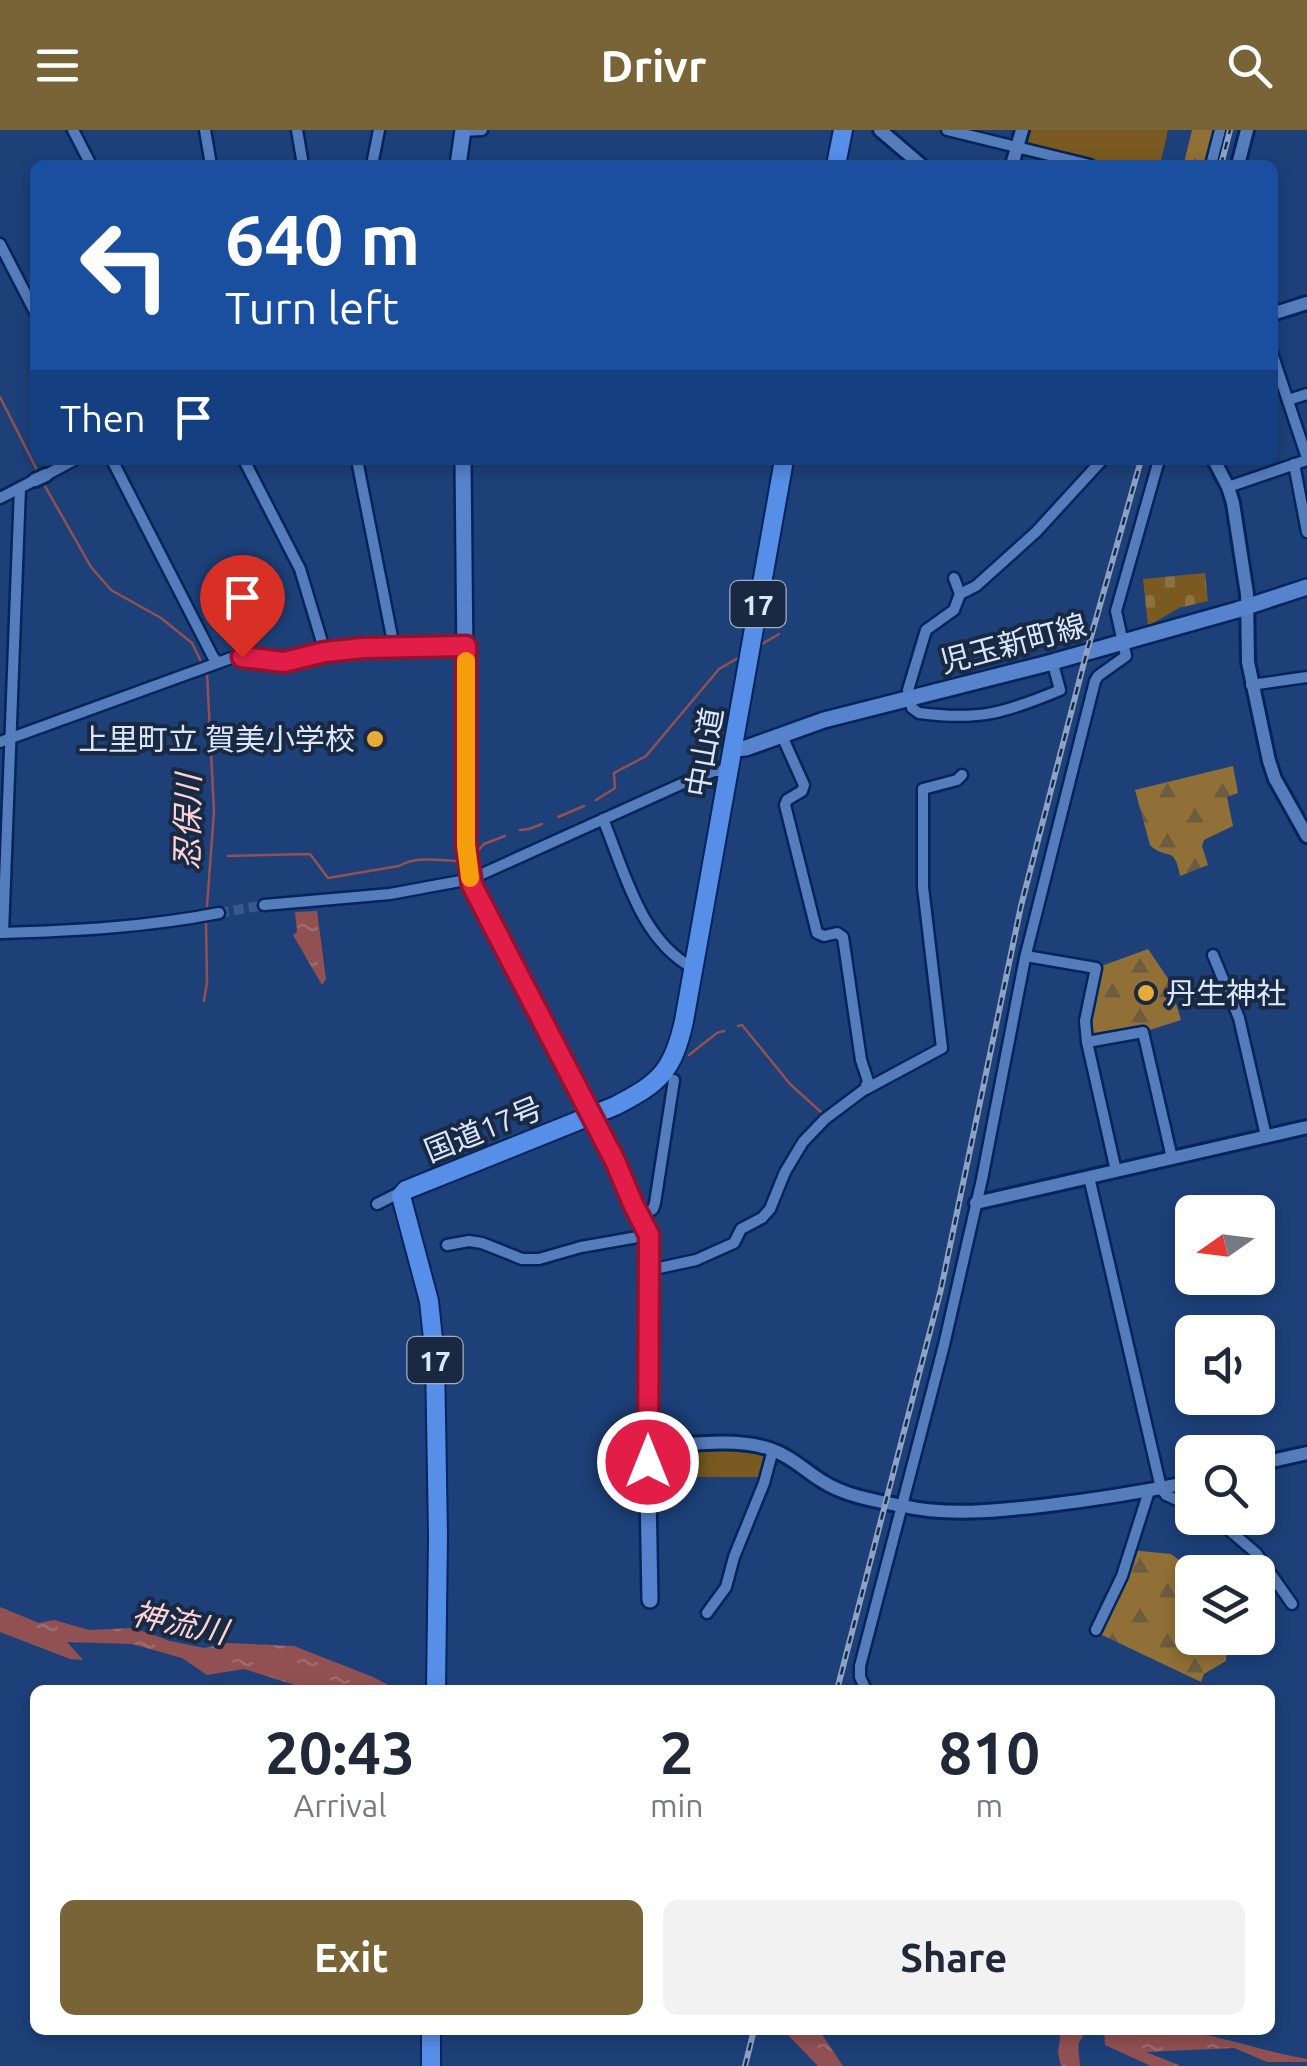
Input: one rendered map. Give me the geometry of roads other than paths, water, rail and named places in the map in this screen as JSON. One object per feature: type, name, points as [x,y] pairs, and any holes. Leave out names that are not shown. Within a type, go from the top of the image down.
[{"type":"highway","points":[[837,160],[842,130]]},
{"type":"highway","name":"中山道","points":[[676,1053],[783,465]]},
{"type":"highway","name":"国道17号","points":[[406,1190],[640,1093],[664,1072],[676,1053]]},
{"type":"highway","name":"17","points":[[406,1190],[401,1198],[429,1301],[435,1358],[436,1685]]},
{"type":"highway","points":[[431,2035],[431,2066]]},
{"type":"main road","points":[[459,160],[463,130]]},
{"type":"main road","points":[[463,465],[466,845],[470,880],[649,1235],[650,1600]]},
{"type":"main road","name":"児玉新町線","points":[[732,749],[1307,587]]},
{"type":"street","points":[[73,130],[88,160]]},
{"type":"street","points":[[205,130],[210,160]]},
{"type":"street","points":[[297,130],[302,160]]},
{"type":"street","points":[[373,160],[379,130]]},
{"type":"street","points":[[463,130],[482,130]]},
{"type":"street","points":[[880,130],[914,160]]},
{"type":"street","points":[[946,130],[1070,160]]},
{"type":"street","points":[[1013,160],[1022,130]]},
{"type":"street","points":[[1212,160],[1220,130]]},
{"type":"street","points":[[1239,160],[1247,130]]},
{"type":"street","points":[[0,244],[30,302]]},
{"type":"street","points":[[1278,312],[1307,303]]},
{"type":"street","points":[[1228,486],[1307,459],[1278,371]]},
{"type":"street","points":[[1288,400],[1307,394]]},
{"type":"street","points":[[1294,464],[1307,532]]},
{"type":"street","points":[[0,498],[65,465]]},
{"type":"street","points":[[115,465],[213,657],[208,665]]},
{"type":"street","points":[[247,465],[300,569],[325,652]]},
{"type":"street","points":[[358,465],[394,647]]},
{"type":"street","points":[[960,594],[976,586],[1036,532],[1097,465]]},
{"type":"street","points":[[864,1685],[859,1670],[920,1442],[976,1203],[1026,956],[1096,682],[1098,676],[1126,654],[1116,611],[1158,465]]},
{"type":"street","points":[[1217,465],[1228,486],[1237,528],[1248,606],[1248,662],[1275,779],[1307,836]]},
{"type":"street","points":[[20,488],[2,933],[96,928],[220,914]]},
{"type":"street","points":[[954,578],[960,594],[954,610],[926,630],[908,690],[914,711],[972,717],[1011,709],[1060,690],[1052,660]]},
{"type":"street","points":[[0,742],[208,665],[242,657],[284,662],[325,652],[466,646]]},
{"type":"street","points":[[1252,684],[1307,677]]},
{"type":"street","points":[[782,736],[804,785],[802,791],[786,801],[785,808],[816,931],[844,938],[868,1081],[865,1090]]},
{"type":"street","points":[[264,905],[371,896],[470,880],[704,774],[729,771]]},
{"type":"street","points":[[650,1270],[696,1260],[731,1246],[741,1229],[770,1209],[803,1142],[825,1119],[865,1090],[942,1048],[923,887],[923,788],[957,780],[962,775]]},
{"type":"street","points":[[603,818],[634,897],[652,930],[675,957],[693,968]]},
{"type":"street","points":[[1214,954],[1240,1018],[1266,1136]]},
{"type":"street","points":[[1026,956],[1096,968],[1085,1021],[1087,1042],[1116,1171]]},
{"type":"street","points":[[1087,1042],[1143,1032],[1172,1158]]},
{"type":"street","points":[[639,1216],[652,1210],[655,1203],[674,1080]]},
{"type":"street","points":[[976,1203],[1307,1126]]},
{"type":"street","points":[[1089,1177],[1155,1490],[1096,1630]]},
{"type":"street","points":[[377,1204],[406,1190]]},
{"type":"street","points":[[448,1245],[482,1243],[522,1259],[539,1260],[581,1247],[649,1235]]},
{"type":"street","points":[[648,1447],[734,1444],[773,1450],[843,1491],[900,1506],[947,1512],[1082,1501],[1175,1486]]},
{"type":"street","points":[[706,1613],[726,1586],[773,1450]]},
{"type":"street","points":[[1275,1460],[1307,1453]]},
{"type":"street","points":[[1155,1490],[1175,1500]]},
{"type":"street","points":[[1235,1535],[1256,1553],[1292,1604]]},
{"type":"water","points":[[317,911],[326,979],[322,985],[293,935],[297,932],[295,912]]},
{"type":"water","points":[[0,1607],[39,1623],[54,1620],[89,1630],[134,1628],[204,1648],[228,1643],[294,1646],[388,1685],[295,1685],[244,1669],[207,1675],[182,1658],[132,1644],[67,1642],[83,1660],[70,1659],[0,1632]]},
{"type":"water","points":[[788,2035],[822,2035],[843,2066],[818,2066]]},
{"type":"water","points":[[1060,2035],[1083,2035],[1078,2045],[1080,2066],[1061,2066]]},
{"type":"water","points":[[1104,2035],[1205,2035],[1307,2062],[1267,2062],[1234,2048],[1146,2052],[1181,2066],[1151,2066],[1105,2045]]},
{"type":"waterway","name":"忍保川","points":[[0,397],[30,456]]},
{"type":"waterway","name":"忍保川","points":[[34,465],[39,474]]},
{"type":"waterway","name":"忍保川","points":[[42,481],[91,567],[111,590],[161,618],[192,643],[203,666]]},
{"type":"waterway","points":[[762,644],[779,634]]},
{"type":"waterway","points":[[596,800],[615,788],[614,773],[646,756],[719,669],[738,658]]},
{"type":"waterway","name":"忍保川","points":[[207,673],[214,811],[207,906]]},
{"type":"waterway","points":[[558,817],[584,806]]},
{"type":"waterway","points":[[520,830],[542,824]]},
{"type":"waterway","points":[[473,856],[484,844],[505,836]]},
{"type":"waterway","points":[[228,856],[310,854],[328,878],[420,860],[457,861]]},
{"type":"waterway","name":"忍保川","points":[[204,1001],[206,923]]},
{"type":"waterway","points":[[738,1026],[742,1025],[790,1084],[822,1113]]},
{"type":"waterway","points":[[689,1055],[724,1031]]},
{"type":"tunnel","points":[[219,913],[264,905]]},
{"type":"railway","points":[[1222,160],[1230,130]]},
{"type":"railway","points":[[838,1685],[941,1289],[1021,906],[1140,465]]},
{"type":"railway","points":[[745,2066],[753,2035]]},
{"type":"place","name":"上里町立 賀美小学校","points":[[375,739]]},
{"type":"place","name":"丹生神社","points":[[1146,993]]},
{"type":"water label","name":"神流川","points":[[180,1622]]}]
